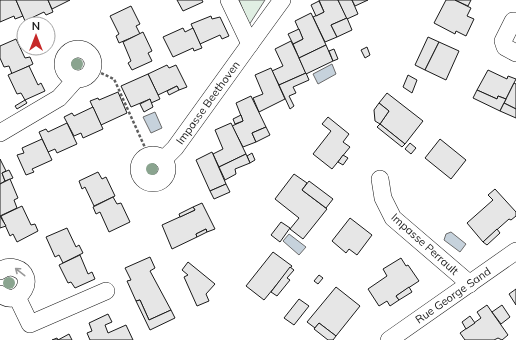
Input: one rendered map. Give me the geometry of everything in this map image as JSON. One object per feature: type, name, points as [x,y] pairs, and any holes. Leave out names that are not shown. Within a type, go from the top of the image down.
[{"type":"street","points":[[229,0],[250,44]]},
{"type":"street","name":"Impasse Beethoven","points":[[156,158],[175,148],[282,0]]},
{"type":"street","points":[[516,21],[513,21],[504,41],[505,47],[516,53]]},
{"type":"street","points":[[0,133],[59,98],[76,79],[86,77],[92,69],[93,60],[87,52],[78,50],[69,53],[65,57],[64,66],[68,75],[76,79]]},
{"type":"street","name":"Impasse Perrault","points":[[380,178],[383,198],[393,218],[470,284]]},
{"type":"street","name":"Rue George Sand","points":[[389,340],[516,251]]},
{"type":"street","points":[[0,271],[12,267],[22,271],[25,275],[26,285],[21,294],[17,297],[7,298],[0,294]]},
{"type":"street","points":[[17,297],[30,324],[106,291]]},
{"type":"path","points":[[92,69],[114,79],[156,158]]},
{"type":"green space","points":[[239,0],[265,0],[249,25]]},
{"type":"shaded area","points":[[332,64],[336,74],[318,84],[313,74]]},
{"type":"shaded area","points":[[155,112],[162,128],[151,133],[143,117]]},
{"type":"shaded area","points":[[451,232],[466,244],[460,252],[444,240],[446,234]]},
{"type":"shaded area","points":[[289,234],[306,247],[299,255],[283,241]]},
{"type":"building","points":[[0,0],[16,0],[23,16],[16,16],[15,19],[14,16],[0,22]]},
{"type":"building","points":[[16,0],[48,0],[53,12],[46,15],[44,12],[36,16],[23,16]]},
{"type":"building","points":[[48,0],[70,0],[52,9]]},
{"type":"building","points":[[177,0],[202,0],[203,2],[183,11]]},
{"type":"building","points":[[319,0],[338,0],[347,18],[331,25],[337,37],[325,42],[313,17],[324,12]]},
{"type":"building","points":[[338,0],[352,0],[358,14],[347,19]]},
{"type":"building","points":[[352,0],[368,0],[355,6]]},
{"type":"building","points":[[446,0],[455,0],[471,8],[467,16],[474,19],[466,36],[456,31],[455,34],[434,23]]},
{"type":"building","points":[[455,0],[471,0],[468,6]]},
{"type":"building","points":[[319,1],[324,12],[316,16],[311,5]]},
{"type":"building","points":[[131,6],[140,24],[136,26],[140,34],[119,43],[116,36],[119,34],[110,16]]},
{"type":"building","points":[[311,13],[326,45],[299,58],[293,44],[303,39],[295,21]]},
{"type":"building","points":[[211,16],[212,19],[220,17],[229,36],[222,39],[220,35],[200,44],[191,24]]},
{"type":"building","points":[[347,18],[352,30],[337,37],[331,25]]},
{"type":"building","points":[[183,28],[185,32],[193,28],[202,48],[194,51],[193,48],[173,57],[163,37]]},
{"type":"building","points":[[299,29],[303,39],[293,44],[288,34]]},
{"type":"building","points":[[143,32],[152,51],[148,53],[152,61],[132,70],[128,63],[131,61],[123,42]]},
{"type":"building","points":[[428,37],[439,42],[425,70],[415,65]]},
{"type":"building","points":[[16,39],[16,56],[24,56],[25,58],[30,57],[33,64],[12,74],[9,66],[4,67],[0,58],[0,46]]},
{"type":"building","points":[[291,41],[306,73],[279,85],[272,71],[283,66],[275,49]]},
{"type":"building","points":[[439,42],[459,51],[446,80],[425,70]]},
{"type":"building","points":[[326,45],[333,61],[306,74],[299,58]]},
{"type":"building","points":[[367,47],[370,55],[365,58],[361,50]]},
{"type":"building","points":[[334,49],[338,59],[333,61],[329,51]]},
{"type":"building","points":[[167,65],[169,68],[176,65],[187,87],[179,90],[177,86],[158,95],[148,74]]},
{"type":"building","points":[[29,66],[38,85],[41,83],[45,91],[25,100],[21,93],[17,94],[8,75]]},
{"type":"building","points":[[271,68],[285,99],[259,112],[253,98],[263,94],[255,75]]},
{"type":"building","points":[[488,70],[507,79],[508,76],[516,79],[506,99],[498,96],[497,99],[477,90]]},
{"type":"building","points":[[306,73],[309,80],[293,87],[296,93],[289,96],[294,106],[290,109],[279,85]]},
{"type":"building","points":[[148,74],[160,99],[151,103],[150,99],[131,107],[121,86]]},
{"type":"building","points":[[408,75],[417,80],[412,93],[403,87]]},
{"type":"building","points":[[514,83],[516,84],[516,109],[504,103]]},
{"type":"building","points":[[177,86],[179,90],[169,95],[167,91]]},
{"type":"building","points":[[477,90],[497,99],[498,96],[506,99],[500,111],[473,98]]},
{"type":"building","points":[[118,92],[127,113],[101,125],[90,101],[98,98],[99,100]]},
{"type":"building","points":[[387,93],[423,121],[405,144],[380,124],[389,111],[379,103]]},
{"type":"building","points":[[251,96],[266,127],[252,133],[256,142],[243,147],[232,126],[243,121],[236,103]]},
{"type":"building","points":[[150,99],[153,107],[144,112],[140,104]]},
{"type":"building","points":[[25,100],[27,103],[17,109],[15,106]]},
{"type":"building","points":[[379,103],[389,111],[380,124],[375,121],[374,110]]},
{"type":"building","points":[[504,103],[516,109],[516,118],[500,111]]},
{"type":"building","points":[[93,107],[103,129],[83,138],[81,133],[74,136],[64,117],[72,113],[74,116]]},
{"type":"building","points":[[241,115],[243,121],[235,124],[233,119]]},
{"type":"building","points":[[328,117],[349,134],[343,142],[350,147],[332,169],[313,154],[331,131],[322,124]]},
{"type":"building","points":[[67,123],[77,144],[57,153],[55,149],[48,152],[39,132],[46,129],[48,132]]},
{"type":"building","points":[[231,123],[246,154],[219,167],[213,154],[223,149],[215,130]]},
{"type":"building","points":[[380,124],[405,144],[402,147],[377,127]]},
{"type":"building","points":[[266,127],[270,135],[256,142],[252,133]]},
{"type":"building","points":[[42,139],[52,160],[32,169],[34,172],[26,175],[17,155],[24,153],[22,148]]},
{"type":"building","points":[[440,139],[466,160],[451,179],[425,158]]},
{"type":"building","points":[[410,143],[416,148],[411,154],[405,149]]},
{"type":"building","points":[[212,152],[226,184],[210,191],[196,160]]},
{"type":"building","points":[[252,153],[255,160],[250,163],[247,156]]},
{"type":"building","points":[[246,154],[250,163],[235,169],[236,174],[225,180],[219,167]]},
{"type":"building","points":[[343,155],[348,158],[343,165],[338,162]]},
{"type":"building","points":[[0,159],[6,171],[2,173],[5,181],[0,184]]},
{"type":"building","points":[[9,170],[13,178],[5,181],[2,173]]},
{"type":"building","points":[[98,172],[102,179],[106,177],[115,196],[94,206],[85,187],[82,189],[79,181]]},
{"type":"building","points":[[294,174],[307,183],[302,190],[327,209],[303,239],[290,229],[299,218],[275,199]]},
{"type":"building","points":[[10,179],[18,198],[14,200],[17,208],[0,216],[0,184]]},
{"type":"building","points":[[309,181],[333,199],[326,208],[302,190]]},
{"type":"building","points":[[226,184],[230,192],[214,199],[210,191]]},
{"type":"building","points":[[495,189],[516,212],[516,216],[511,220],[509,219],[483,242],[467,223],[493,200],[488,195]]},
{"type":"building","points":[[113,197],[117,204],[121,203],[130,222],[109,232],[100,212],[96,214],[93,207]]},
{"type":"building","points":[[202,203],[215,229],[207,232],[206,229],[196,234],[197,237],[172,249],[162,225],[195,210],[193,207]]},
{"type":"building","points":[[22,206],[31,225],[35,224],[38,231],[17,242],[13,234],[10,236],[1,216]]},
{"type":"building","points":[[193,207],[195,210],[180,217],[179,214]]},
{"type":"building","points":[[0,216],[6,226],[0,228]]},
{"type":"building","points":[[350,218],[372,235],[357,255],[349,249],[346,253],[332,241]]},
{"type":"building","points":[[281,222],[290,228],[280,242],[271,235]]},
{"type":"building","points":[[67,228],[76,247],[79,245],[83,253],[63,263],[59,255],[55,257],[46,237]]},
{"type":"building","points":[[206,229],[207,232],[197,237],[196,234]]},
{"type":"building","points":[[497,229],[500,233],[487,245],[483,242]]},
{"type":"building","points":[[273,252],[292,266],[264,300],[246,286]]},
{"type":"building","points":[[80,255],[88,274],[92,272],[95,279],[75,288],[71,282],[68,283],[59,265]]},
{"type":"building","points":[[150,257],[155,268],[150,271],[171,310],[149,320],[140,300],[136,301],[127,281],[131,280],[125,268]]},
{"type":"building","points":[[401,258],[419,281],[396,296],[399,300],[390,306],[387,301],[379,306],[368,289],[387,276],[383,269]]},
{"type":"building","points":[[188,262],[215,284],[206,294],[209,301],[197,306],[184,277],[188,275],[182,270]]},
{"type":"building","points":[[290,267],[294,270],[287,278],[290,280],[277,296],[271,292]]},
{"type":"building","points":[[319,275],[323,278],[318,284],[314,281]]},
{"type":"building","points":[[336,287],[360,306],[336,336],[319,323],[315,328],[307,322]]},
{"type":"building","points":[[409,287],[412,292],[399,300],[396,296]]},
{"type":"building","points":[[516,289],[516,305],[509,294]]},
{"type":"building","points":[[299,299],[309,306],[294,325],[284,318]]},
{"type":"building","points":[[140,300],[149,320],[171,310],[175,318],[150,330],[136,301]]},
{"type":"building","points":[[487,305],[508,335],[502,340],[498,338],[494,340],[465,340],[460,333],[481,318],[477,312]]},
{"type":"building","points":[[502,305],[510,317],[501,324],[492,312]]},
{"type":"building","points":[[108,314],[112,322],[105,325],[108,333],[126,325],[133,340],[90,340],[87,333],[92,331],[89,323]]},
{"type":"building","points":[[470,316],[475,323],[466,329],[462,322]]},
{"type":"building","points":[[319,323],[336,336],[333,340],[328,340],[314,329]]},
{"type":"building","points":[[69,334],[72,340],[58,340]]}]
